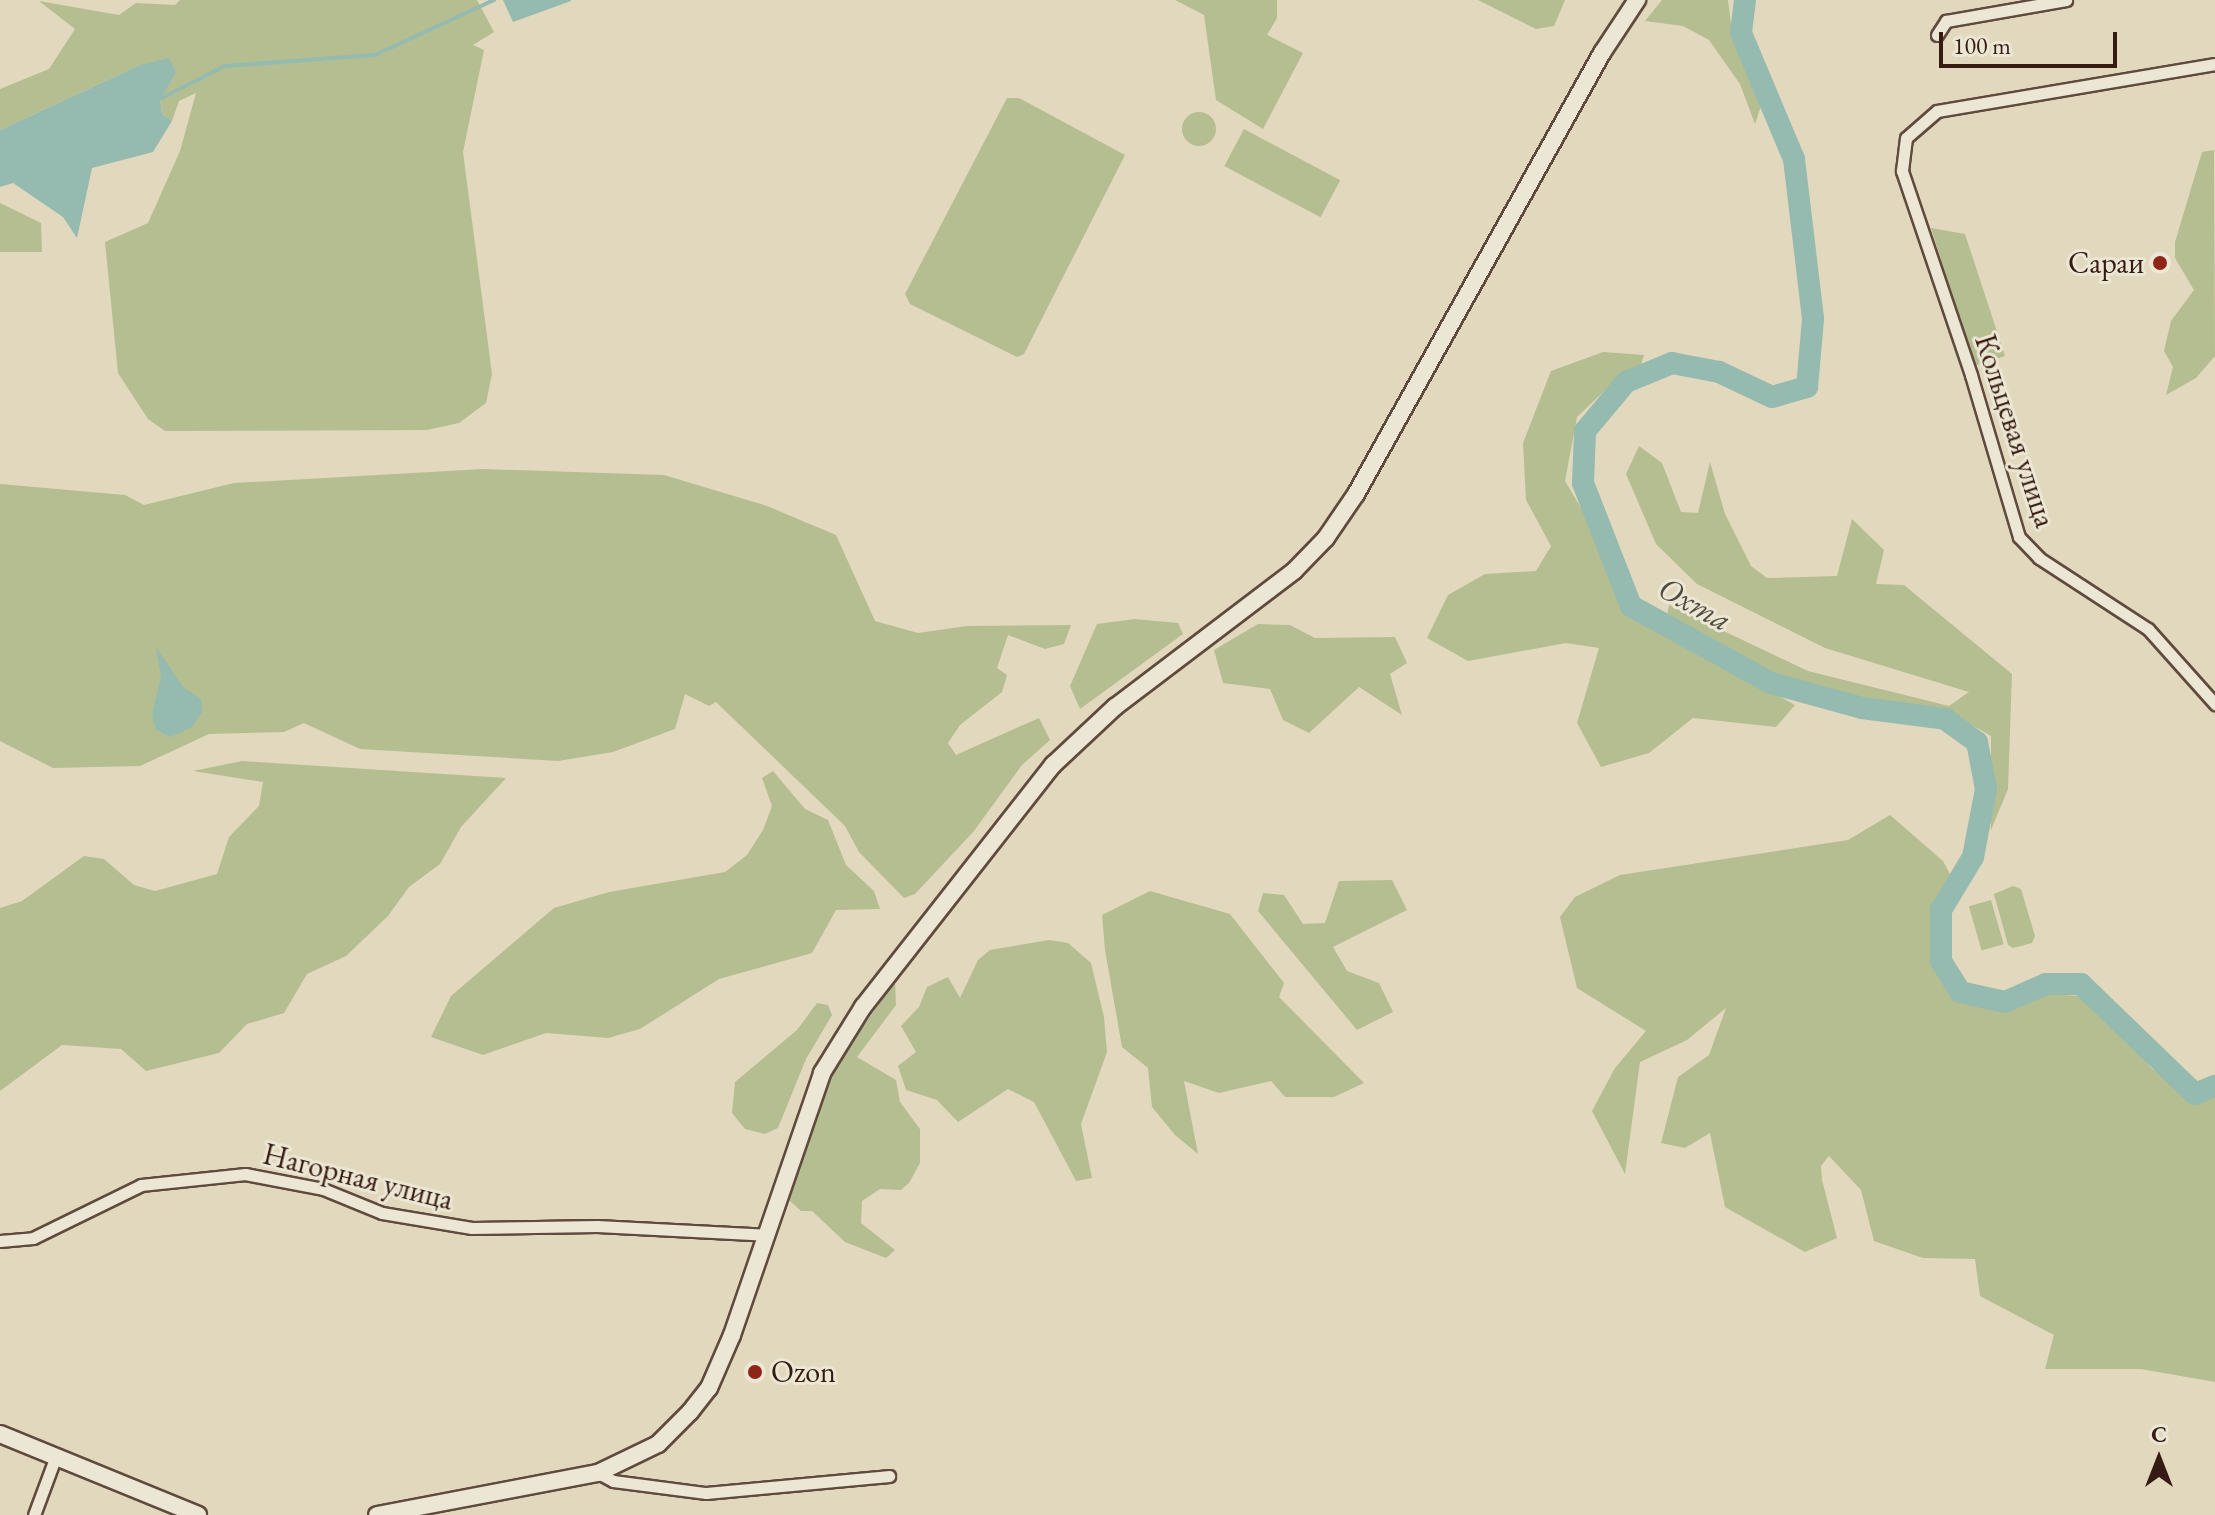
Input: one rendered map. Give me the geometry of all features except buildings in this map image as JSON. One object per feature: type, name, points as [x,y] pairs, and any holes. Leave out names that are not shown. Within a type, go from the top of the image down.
[{"type":"main road","points":[[377,1515],[598,1473],[658,1444],[709,1388],[822,1073],[863,1007],[984,847],[1053,765],[1115,707],[1294,571],[1326,538],[1356,494],[1602,53],[1637,0]]},
{"type":"main road","points":[[0,1434],[198,1515]]},
{"type":"street","points":[[1937,35],[1946,21],[2066,0]]},
{"type":"street","name":"Кольцевая улица","points":[[2215,64],[1937,111],[1916,126],[1903,155],[1906,188],[1926,232],[2019,537],[2039,558],[2148,629],[2215,704]]},
{"type":"street","name":"Нагорная улица","points":[[0,1241],[33,1238],[141,1185],[245,1174],[310,1185],[382,1213],[472,1228],[597,1226],[766,1235]]},
{"type":"street","points":[[34,1515],[56,1456]]},
{"type":"street","points":[[598,1473],[613,1481],[706,1493],[889,1476]]},
{"type":"green space","points":[[180,0],[477,0],[494,32],[473,45],[484,50],[463,152],[492,374],[486,403],[459,423],[427,430],[165,431],[148,419],[118,373],[105,242],[148,223],[180,151],[196,93],[179,101],[172,121],[162,114],[160,99],[176,73],[140,65],[0,130],[0,89],[49,69],[75,29],[39,1],[119,15],[136,3],[175,5]]},
{"type":"green space","points":[[1175,0],[1277,0],[1277,18],[1267,35],[1303,53],[1263,129],[1216,100],[1204,15]]},
{"type":"green space","points":[[1478,0],[1565,0],[1554,26],[1536,29]]},
{"type":"green space","points":[[1662,0],[1728,0],[1733,39],[1747,56],[1763,100],[1755,124],[1740,84],[1709,40],[1683,26],[1645,21]]},
{"type":"green space","points":[[1007,98],[1019,98],[1125,155],[1024,354],[1017,357],[910,304],[905,294]]},
{"type":"green space","points":[[1199,112],[1211,117],[1216,129],[1211,141],[1199,146],[1187,141],[1182,129],[1187,117]]},
{"type":"green space","points":[[1244,129],[1340,180],[1321,217],[1224,166]]},
{"type":"green space","points":[[2214,150],[2215,356],[2196,378],[2166,395],[2173,367],[2164,351],[2171,321],[2194,290],[2175,258],[2175,242],[2202,152]]},
{"type":"green space","points":[[0,203],[41,223],[42,252],[0,252]]},
{"type":"green space","points":[[1931,228],[1965,234],[2005,356],[1974,366]]},
{"type":"green space","points":[[1603,352],[1644,355],[1640,368],[1621,375],[1577,417],[1565,481],[1597,535],[1623,608],[1795,705],[1776,727],[1693,718],[1649,753],[1601,767],[1577,723],[1599,648],[1566,643],[1468,661],[1427,638],[1448,595],[1485,574],[1536,571],[1551,546],[1526,500],[1523,443],[1551,371]]},
{"type":"green space","points":[[1639,446],[1662,463],[1681,512],[1698,513],[1710,462],[1725,514],[1751,566],[1767,578],[1837,576],[1852,519],[1884,550],[1876,584],[1904,585],[2012,674],[2008,789],[1991,830],[1991,736],[1946,710],[1881,703],[1773,676],[1667,615],[1669,605],[1808,671],[1949,706],[1969,692],[1825,648],[1697,584],[1656,544],[1626,474]]},
{"type":"green space","points":[[483,469],[664,475],[767,506],[836,535],[875,621],[918,633],[967,626],[1071,625],[1064,644],[1045,649],[1008,635],[997,668],[1007,675],[1002,692],[960,725],[948,743],[956,755],[1039,718],[1050,740],[1022,765],[974,831],[915,894],[904,898],[859,852],[845,826],[716,702],[709,706],[685,694],[675,729],[613,752],[558,761],[360,749],[304,723],[284,732],[209,734],[140,766],[53,768],[0,741],[0,484],[125,495],[144,505],[234,483]]},
{"type":"green space","points":[[1135,619],[1178,623],[1183,634],[1080,709],[1070,686],[1097,624]]},
{"type":"green space","points":[[1258,624],[1290,625],[1315,638],[1395,637],[1407,663],[1390,674],[1402,715],[1359,687],[1309,733],[1283,720],[1270,689],[1223,683],[1214,650]]},
{"type":"green space","points":[[242,761],[506,778],[461,827],[440,864],[409,887],[388,916],[346,956],[307,974],[284,1013],[247,1024],[219,1053],[146,1071],[121,1049],[62,1045],[0,1091],[0,908],[22,901],[84,856],[104,859],[134,885],[155,891],[217,874],[229,837],[259,806],[263,782],[193,771]]},
{"type":"green space","points":[[773,771],[805,809],[828,820],[846,865],[874,891],[880,909],[836,910],[812,953],[719,979],[640,1029],[608,1038],[546,1033],[483,1055],[431,1037],[451,996],[554,908],[609,892],[725,872],[747,855],[763,830],[772,806],[762,778]]},
{"type":"green space","points":[[1890,815],[1943,861],[1951,876],[1935,908],[1935,962],[1952,996],[2006,1013],[2049,994],[2079,996],[2125,1033],[2151,1068],[2201,1099],[2215,1095],[2215,1382],[2141,1369],[2045,1369],[2054,1335],[1980,1296],[1975,1259],[1923,1258],[1874,1241],[1861,1190],[1829,1156],[1821,1166],[1822,1180],[1837,1238],[1805,1252],[1725,1207],[1710,1133],[1685,1148],[1661,1143],[1678,1077],[1709,1055],[1726,1008],[1687,1040],[1640,1062],[1625,1174],[1592,1111],[1615,1068],[1646,1031],[1577,988],[1560,917],[1575,897],[1620,875],[1848,840]]},
{"type":"green space","points":[[1392,880],[1407,910],[1333,947],[1347,971],[1379,983],[1393,1012],[1357,1030],[1258,911],[1263,893],[1284,895],[1303,924],[1325,923],[1339,881]]},
{"type":"green space","points":[[2013,886],[2021,889],[2035,936],[2032,943],[2013,948],[2008,945],[1994,894]]},
{"type":"green space","points":[[1150,891],[1230,914],[1284,983],[1279,997],[1364,1083],[1334,1097],[1285,1097],[1271,1081],[1219,1093],[1184,1081],[1198,1154],[1175,1135],[1152,1107],[1148,1068],[1122,1047],[1105,950],[1102,915]]},
{"type":"green space","points":[[1991,900],[2004,944],[1982,951],[1969,906]]},
{"type":"green space","points":[[1049,940],[1068,943],[1091,963],[1104,1017],[1107,1052],[1081,1124],[1092,1178],[1076,1181],[1034,1102],[1008,1089],[958,1122],[937,1100],[906,1090],[898,1066],[916,1052],[901,1026],[919,1007],[927,987],[948,977],[960,998],[978,960],[990,950]]},
{"type":"green space","points":[[895,981],[896,1005],[857,1057],[896,1080],[900,1102],[920,1129],[920,1163],[909,1183],[901,1190],[880,1189],[862,1201],[861,1223],[895,1250],[886,1258],[845,1242],[812,1211],[801,1211],[789,1200],[828,1077]]},
{"type":"green space","points":[[817,1003],[828,1005],[832,1015],[806,1059],[778,1128],[765,1134],[745,1129],[732,1113],[735,1082],[797,1030]]},
{"type":"water","points":[[503,0],[571,0],[571,1],[513,22]]},
{"type":"water","points":[[169,58],[176,73],[160,100],[162,114],[172,121],[153,152],[92,168],[77,238],[63,217],[13,183],[0,187],[0,130],[140,65]]},
{"type":"water","points":[[156,647],[183,687],[201,699],[202,712],[192,727],[170,737],[156,730],[152,715],[161,676]]},
{"type":"waterway","points":[[158,100],[225,66],[375,55],[494,0]]},
{"type":"waterway","name":"Охта","points":[[1745,0],[1741,33],[1794,159],[1813,319],[1807,387],[1772,397],[1719,372],[1672,363],[1626,382],[1585,431],[1583,483],[1631,606],[1771,683],[1862,708],[1945,719],[1977,742],[1986,789],[1973,857],[1941,910],[1941,961],[1960,992],[2005,1002],[2046,984],[2081,984],[2195,1094],[2215,1086]]},
{"type":"place","name":"Сараи","points":[[2160,263]]},
{"type":"place","name":"Ozon","points":[[755,1372]]}]
